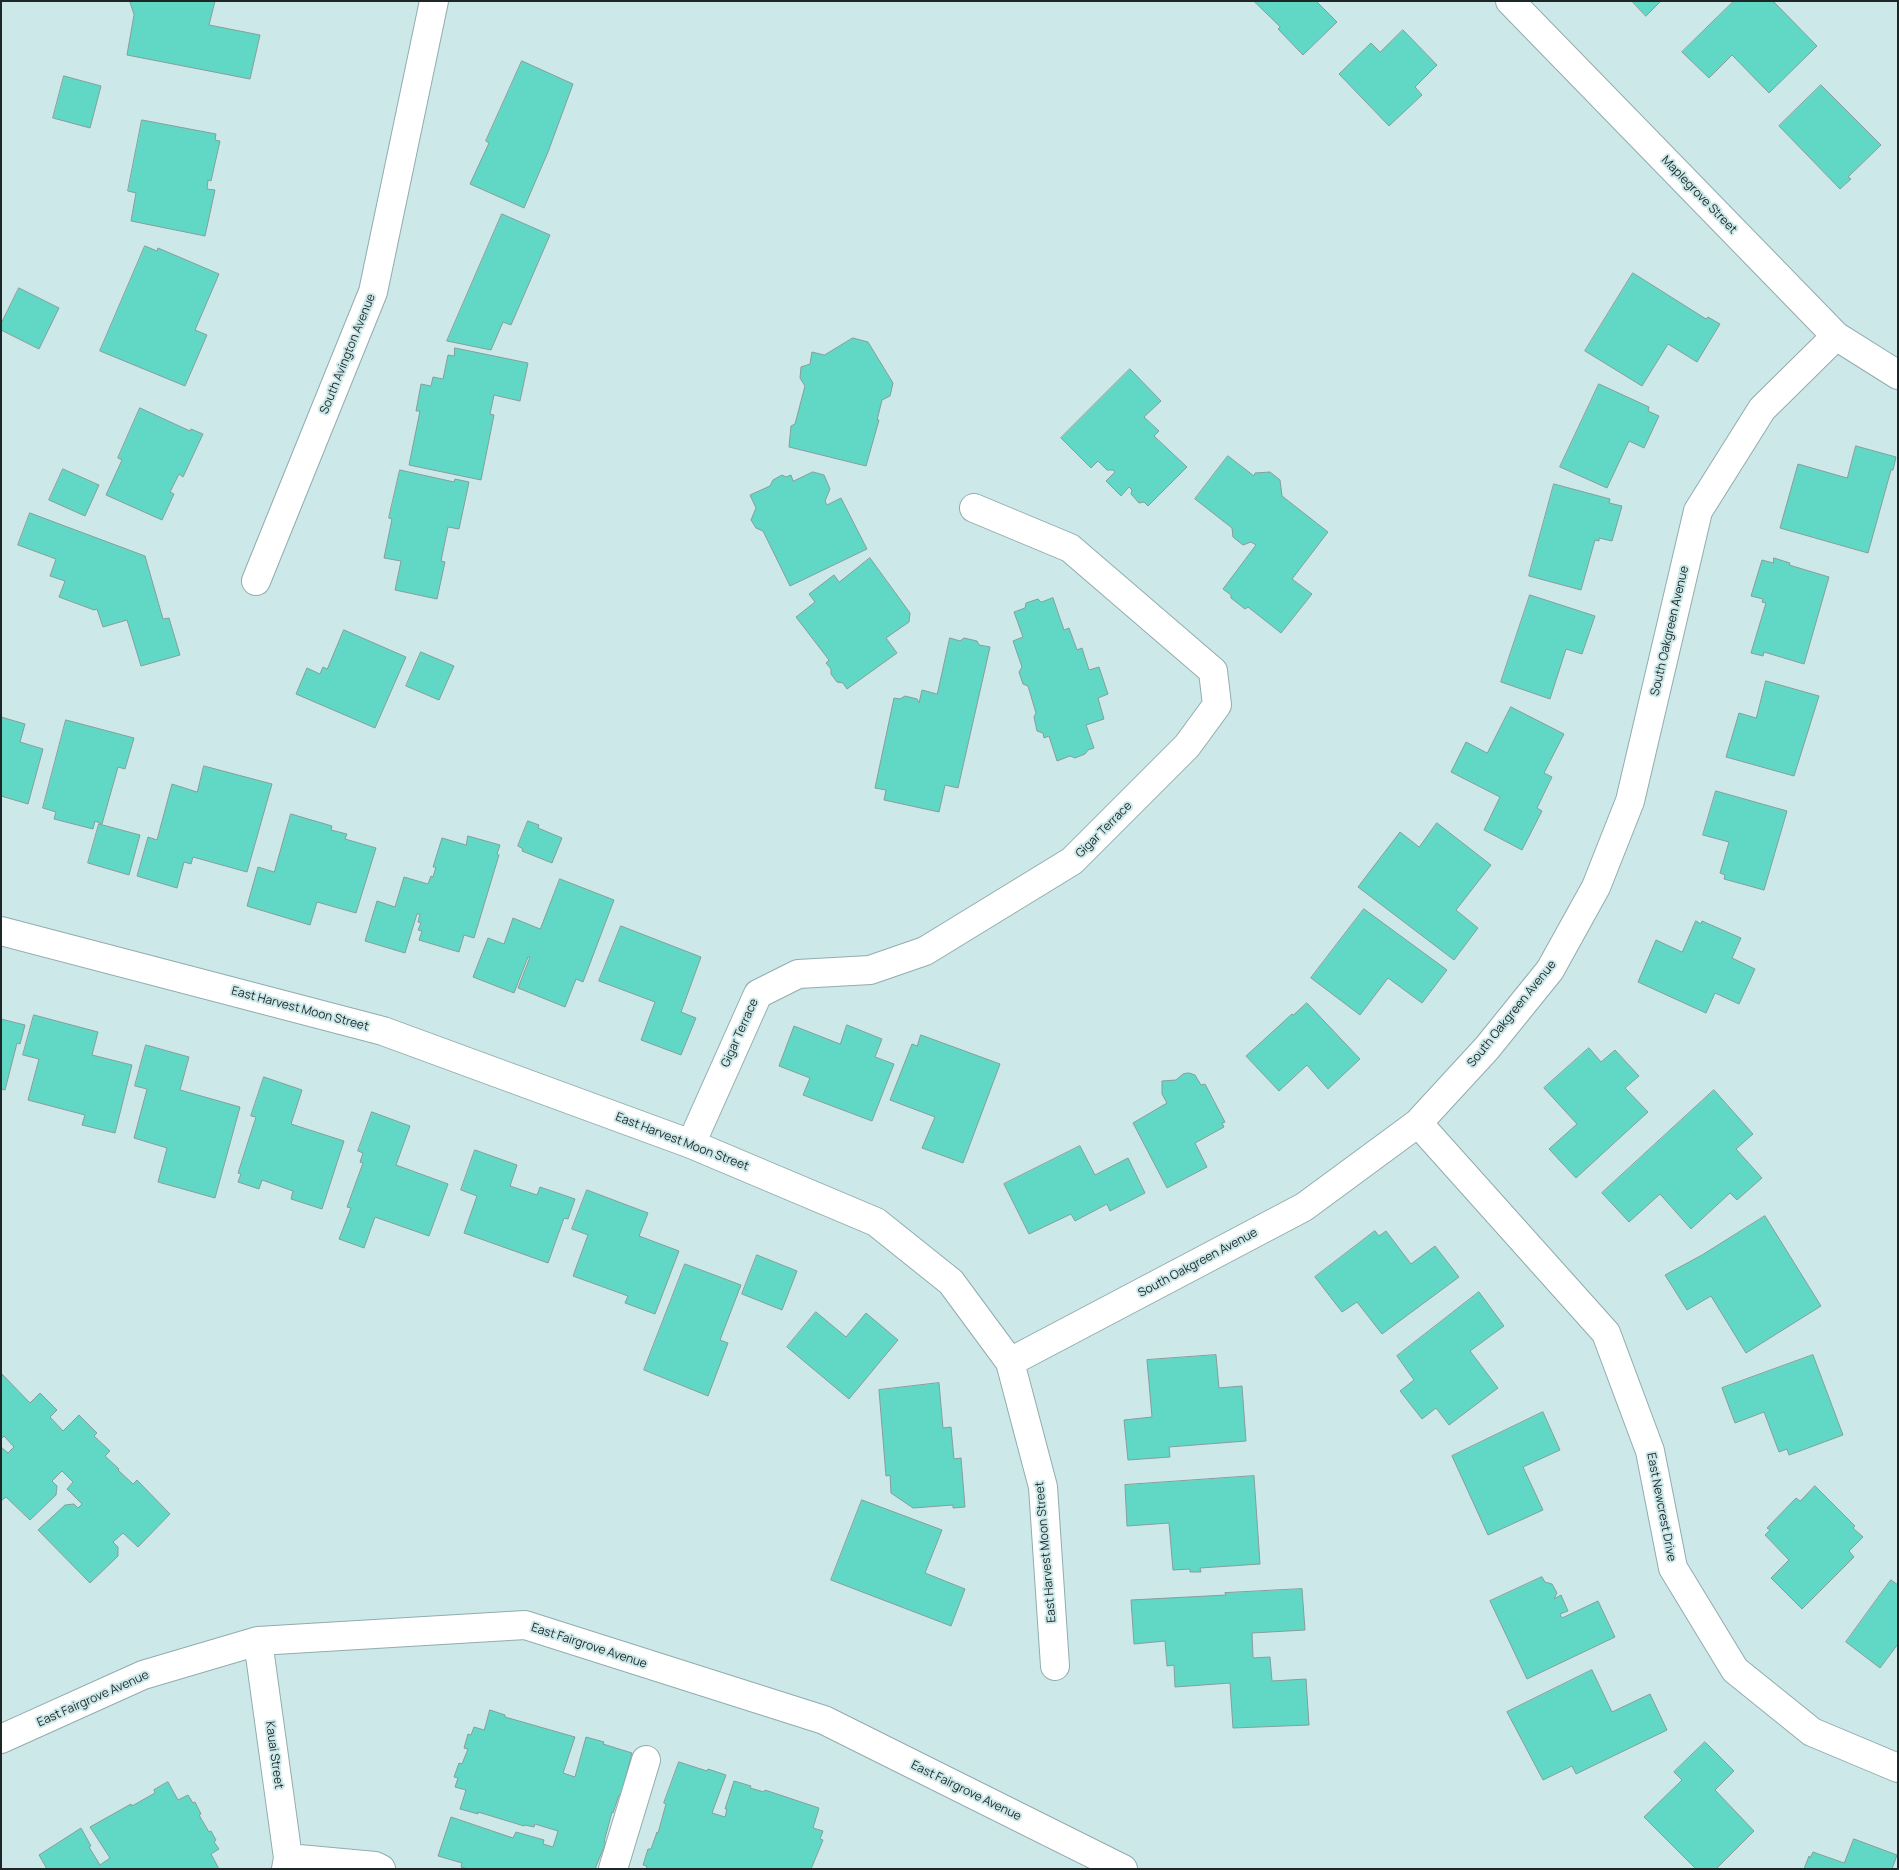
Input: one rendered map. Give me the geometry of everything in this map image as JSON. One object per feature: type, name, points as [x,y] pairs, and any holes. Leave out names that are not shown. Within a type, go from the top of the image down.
[{"type":"street","name":"South Avington Avenue","points":[[256,581],[373,292],[434,1]]},
{"type":"street","name":"Maplegrove Street","points":[[1510,1],[1836,336],[1898,375]]},
{"type":"street","name":"South Oakgreen Avenue","points":[[1010,1362],[1304,1207],[1418,1123],[1488,1048],[1550,970],[1596,887],[1630,801],[1698,511],[1762,409],[1836,336]]},
{"type":"street","name":"Gigar Terrace","points":[[692,1144],[758,994],[798,974],[870,970],[925,951],[1072,861],[1187,746],[1217,705],[1213,671],[1070,548],[974,508]]},
{"type":"street","name":"East Harvest Moon Street","points":[[1,931],[383,1031],[692,1144],[876,1222],[951,1282],[1010,1362],[1043,1487],[1055,1666]]},
{"type":"street","name":"East Newcrest Drive","points":[[1418,1123],[1606,1334],[1650,1451],[1673,1568],[1735,1670],[1812,1732],[1898,1768]]},
{"type":"street","name":"East Fairgrove Avenue","points":[[1,1739],[143,1675],[258,1641],[525,1625],[824,1720],[1123,1869]]},
{"type":"street","name":"Kauai Street","points":[[258,1641],[287,1864]]},
{"type":"street","points":[[613,1869],[646,1760]]},
{"type":"street","points":[[287,1864],[375,1866],[381,1869]]},
{"type":"building","points":[[130,1],[215,1],[209,25],[260,35],[250,79],[127,55],[134,15]]},
{"type":"building","points":[[1254,1],[1316,1],[1337,22],[1303,55],[1278,29],[1280,27]]},
{"type":"building","points":[[1632,1],[1661,1],[1646,16]]},
{"type":"building","points":[[1734,1],[1773,1],[1817,46],[1769,93],[1732,55],[1709,78],[1682,52]]},
{"type":"building","points":[[1403,30],[1437,65],[1415,87],[1422,95],[1389,126],[1339,74],[1371,43],[1380,52]]},
{"type":"building","points":[[522,61],[573,84],[548,152],[524,208],[470,184],[489,143],[486,141]]},
{"type":"building","points":[[64,76],[101,86],[90,128],[53,118]]},
{"type":"building","points":[[1821,85],[1881,145],[1848,177],[1851,179],[1840,189],[1779,126]]},
{"type":"building","points":[[142,120],[216,134],[215,140],[220,141],[211,181],[208,180],[207,189],[215,190],[205,236],[131,221],[136,193],[128,191]]},
{"type":"building","points":[[502,214],[550,235],[511,325],[503,322],[491,350],[447,341]]},
{"type":"building","points":[[145,246],[157,251],[158,248],[219,274],[195,330],[207,335],[185,386],[100,351]]},
{"type":"building","points":[[1633,273],[1706,319],[1708,317],[1720,324],[1697,362],[1668,344],[1642,386],[1585,351]]},
{"type":"building","points":[[19,288],[59,308],[39,349],[1,330],[1,324]]},
{"type":"building","points":[[853,338],[868,342],[893,383],[890,396],[882,400],[877,420],[879,420],[866,466],[789,447],[791,426],[795,424],[805,386],[800,378],[801,367],[810,364],[812,352],[824,355]]},
{"type":"building","points":[[455,348],[528,363],[520,401],[494,395],[490,414],[494,415],[481,480],[409,465],[420,411],[416,411],[421,384],[431,386],[433,377],[443,379],[448,355],[454,356]]},
{"type":"building","points":[[1130,369],[1161,401],[1144,417],[1159,431],[1154,436],[1187,467],[1148,506],[1144,502],[1139,503],[1131,494],[1132,490],[1129,487],[1121,496],[1106,481],[1115,472],[1113,470],[1107,470],[1098,461],[1091,468],[1061,438]]},
{"type":"building","points":[[1599,384],[1649,407],[1648,411],[1659,416],[1644,448],[1629,441],[1607,488],[1560,467]]},
{"type":"building","points":[[140,408],[190,431],[191,429],[203,434],[183,477],[179,474],[170,492],[174,494],[162,520],[106,495],[122,460],[118,458]]},
{"type":"building","points":[[1856,446],[1896,457],[1868,553],[1780,528],[1798,464],[1847,478]]},
{"type":"building","points":[[1228,456],[1254,476],[1255,473],[1270,472],[1280,480],[1282,496],[1328,532],[1292,579],[1312,594],[1281,633],[1248,607],[1245,609],[1223,589],[1256,545],[1251,542],[1243,545],[1233,537],[1232,528],[1195,499]]},
{"type":"building","points":[[63,469],[99,485],[85,516],[49,500]]},
{"type":"building","points":[[400,470],[454,482],[455,479],[469,482],[459,529],[448,527],[441,561],[445,562],[437,599],[395,590],[401,561],[384,558],[392,519],[389,518]]},
{"type":"building","points":[[813,472],[824,475],[830,489],[825,501],[827,505],[841,498],[867,549],[790,586],[763,531],[756,528],[751,520],[756,508],[750,495],[770,486],[773,480],[782,475],[786,477],[791,475],[793,481]]},
{"type":"building","points":[[1554,484],[1610,499],[1609,503],[1622,506],[1612,541],[1599,538],[1599,541],[1595,540],[1581,590],[1529,576]]},
{"type":"building","points":[[30,513],[145,556],[163,619],[169,618],[180,655],[141,666],[127,620],[103,627],[97,609],[94,610],[59,597],[65,581],[50,576],[56,559],[18,545]]},
{"type":"building","points":[[870,558],[910,613],[909,622],[886,638],[897,653],[847,689],[843,683],[837,682],[831,674],[831,669],[826,663],[829,660],[796,617],[815,602],[809,594],[834,575],[839,582]]},
{"type":"building","points":[[1774,558],[1790,563],[1789,565],[1829,577],[1804,664],[1764,652],[1763,656],[1751,653],[1766,603],[1762,602],[1763,599],[1751,596],[1762,560],[1773,563]]},
{"type":"building","points":[[1530,595],[1595,616],[1582,654],[1566,649],[1550,699],[1501,682]]},
{"type":"building","points":[[1053,598],[1064,630],[1069,628],[1077,650],[1082,648],[1089,670],[1099,667],[1108,694],[1098,698],[1104,719],[1086,725],[1094,748],[1075,758],[1070,756],[1057,761],[1049,736],[1044,738],[1043,733],[1037,731],[1034,717],[1036,713],[1028,686],[1023,684],[1019,672],[1022,667],[1013,641],[1023,637],[1014,612],[1025,608],[1026,603],[1038,599],[1041,602]]},
{"type":"building","points":[[344,630],[406,657],[375,728],[296,694],[307,668],[320,674],[323,667],[327,669]]},
{"type":"building","points":[[950,638],[960,641],[964,638],[977,641],[979,645],[990,647],[958,788],[945,785],[939,812],[884,800],[886,790],[875,788],[894,698],[900,699],[905,696],[917,699],[919,703],[922,690],[937,694]]},
{"type":"building","points":[[421,652],[454,666],[439,700],[406,686]]},
{"type":"building","points":[[1766,681],[1819,696],[1794,776],[1726,757],[1739,713],[1756,718]]},
{"type":"building","points":[[1511,707],[1564,734],[1544,773],[1552,777],[1537,808],[1542,811],[1522,850],[1484,830],[1500,797],[1451,772],[1466,742],[1487,753]]},
{"type":"building","points":[[1,717],[25,724],[20,742],[43,749],[28,804],[1,796]]},
{"type":"building","points":[[66,720],[134,738],[125,769],[118,767],[102,824],[95,821],[93,829],[54,819],[56,812],[43,808]]},
{"type":"building","points":[[204,766],[272,784],[247,872],[193,857],[191,864],[184,862],[177,888],[137,876],[148,837],[157,840],[172,784],[197,792]]},
{"type":"building","points":[[1716,791],[1787,811],[1764,890],[1724,879],[1725,875],[1720,873],[1729,842],[1703,835]]},
{"type":"building","points":[[291,814],[332,826],[331,830],[347,834],[345,839],[376,848],[356,913],[317,902],[310,925],[247,906],[258,867],[274,872]]},
{"type":"building","points":[[528,821],[539,825],[538,828],[562,838],[552,863],[522,851],[523,849],[518,846]]},
{"type":"building","points":[[1437,823],[1491,865],[1456,910],[1478,928],[1454,960],[1358,887],[1400,832],[1419,847]]},
{"type":"building","points":[[99,824],[140,835],[129,875],[88,863]]},
{"type":"building","points":[[468,836],[500,845],[497,854],[499,855],[474,938],[464,935],[459,952],[419,940],[422,931],[418,930],[421,923],[418,922],[420,914],[417,914],[405,953],[365,941],[377,901],[395,907],[404,877],[428,884],[431,876],[433,877],[436,867],[433,867],[442,838],[466,845]]},
{"type":"building","points":[[560,879],[614,900],[583,982],[576,979],[565,1007],[518,988],[530,957],[528,957],[514,993],[473,977],[488,938],[504,944],[513,918],[540,929]]},
{"type":"building","points":[[1364,909],[1447,970],[1422,1003],[1388,978],[1360,1015],[1311,978]]},
{"type":"building","points":[[1696,921],[1701,924],[1702,921],[1741,938],[1732,958],[1755,969],[1739,1004],[1715,993],[1706,1013],[1638,982],[1656,940],[1682,952]]},
{"type":"building","points":[[621,926],[701,957],[681,1012],[696,1018],[681,1055],[641,1040],[655,1002],[599,981]]},
{"type":"building","points":[[1307,1003],[1360,1059],[1328,1089],[1307,1065],[1279,1091],[1246,1056],[1292,1014]]},
{"type":"building","points":[[34,1015],[98,1032],[92,1055],[132,1065],[115,1133],[82,1125],[85,1115],[28,1100],[39,1059],[23,1055]]},
{"type":"building","points":[[1,1019],[25,1025],[20,1044],[17,1043],[5,1090],[1,1089]]},
{"type":"building","points":[[847,1025],[882,1039],[875,1057],[894,1064],[872,1121],[803,1095],[810,1078],[779,1066],[794,1026],[840,1044]]},
{"type":"building","points":[[921,1035],[1000,1064],[963,1163],[922,1148],[935,1117],[890,1100],[912,1044],[917,1046]]},
{"type":"building","points":[[146,1045],[189,1057],[180,1090],[240,1107],[215,1198],[158,1182],[167,1148],[134,1138],[147,1089],[135,1086]]},
{"type":"building","points":[[1589,1048],[1601,1062],[1615,1050],[1639,1076],[1625,1088],[1648,1112],[1576,1178],[1549,1149],[1577,1124],[1544,1088]]},
{"type":"building","points":[[1183,1074],[1195,1075],[1201,1085],[1205,1084],[1225,1122],[1222,1123],[1224,1127],[1195,1143],[1207,1167],[1167,1188],[1133,1123],[1167,1103],[1162,1094],[1162,1081],[1176,1080]]},
{"type":"building","points":[[264,1077],[302,1090],[291,1124],[344,1141],[322,1209],[291,1199],[293,1191],[262,1180],[259,1189],[238,1182],[241,1174],[238,1173],[256,1117],[251,1116]]},
{"type":"building","points":[[1714,1090],[1753,1134],[1736,1149],[1762,1178],[1737,1200],[1730,1193],[1691,1229],[1660,1194],[1629,1222],[1602,1193]]},
{"type":"building","points":[[372,1112],[410,1126],[396,1165],[448,1184],[429,1236],[375,1217],[364,1248],[339,1239],[351,1208],[347,1207],[363,1163],[360,1162],[363,1153],[358,1151]]},
{"type":"building","points":[[1080,1146],[1095,1175],[1128,1158],[1145,1193],[1110,1211],[1107,1204],[1075,1221],[1071,1214],[1029,1234],[1004,1184]]},
{"type":"building","points":[[475,1150],[517,1165],[510,1186],[537,1195],[540,1187],[575,1199],[568,1219],[564,1218],[548,1263],[464,1233],[477,1196],[461,1190]]},
{"type":"building","points":[[587,1190],[648,1213],[639,1236],[679,1251],[655,1314],[625,1303],[628,1296],[573,1276],[588,1235],[572,1229]]},
{"type":"building","points":[[1765,1216],[1821,1306],[1746,1353],[1711,1296],[1687,1310],[1665,1275],[1702,1255]]},
{"type":"building","points":[[1375,1231],[1379,1236],[1386,1231],[1411,1264],[1435,1246],[1459,1277],[1382,1334],[1357,1302],[1342,1312],[1315,1277]]},
{"type":"building","points":[[757,1255],[797,1271],[782,1310],[742,1294]]},
{"type":"building","points":[[685,1264],[741,1285],[720,1340],[728,1343],[708,1396],[644,1370]]},
{"type":"building","points":[[1479,1292],[1504,1326],[1470,1351],[1498,1388],[1449,1425],[1436,1408],[1422,1419],[1400,1391],[1414,1380],[1397,1356]]},
{"type":"building","points":[[816,1312],[846,1337],[866,1313],[898,1340],[849,1399],[787,1347]]},
{"type":"building","points":[[1216,1355],[1219,1388],[1242,1386],[1246,1441],[1169,1447],[1170,1457],[1128,1460],[1124,1420],[1152,1417],[1147,1360]]},
{"type":"building","points":[[1813,1355],[1843,1435],[1789,1455],[1787,1449],[1779,1452],[1764,1412],[1735,1423],[1722,1388]]},
{"type":"building","points":[[1,1373],[30,1403],[40,1393],[57,1410],[50,1417],[63,1431],[79,1415],[97,1433],[94,1436],[110,1451],[105,1456],[133,1484],[137,1480],[170,1514],[138,1547],[123,1533],[113,1542],[118,1547],[118,1556],[90,1583],[38,1530],[65,1505],[74,1504],[78,1508],[82,1504],[67,1489],[73,1482],[62,1471],[52,1481],[57,1486],[56,1495],[30,1520],[6,1497],[1,1501],[1,1447],[8,1453],[14,1447],[4,1436],[1,1439]]},
{"type":"building","points":[[939,1383],[943,1428],[951,1427],[954,1459],[961,1458],[965,1507],[953,1508],[953,1505],[913,1508],[891,1493],[890,1475],[886,1476],[879,1390]]},
{"type":"building","points":[[1543,1412],[1560,1450],[1523,1467],[1543,1510],[1488,1535],[1452,1456]]},
{"type":"building","points":[[1254,1476],[1260,1564],[1200,1568],[1201,1572],[1190,1572],[1190,1569],[1173,1570],[1169,1523],[1127,1526],[1125,1485]]},
{"type":"building","points":[[1815,1486],[1855,1526],[1853,1528],[1863,1537],[1849,1551],[1854,1557],[1802,1609],[1771,1578],[1789,1560],[1765,1535],[1770,1530],[1767,1528],[1796,1498],[1800,1501]]},
{"type":"building","points":[[862,1500],[942,1530],[925,1573],[965,1589],[951,1626],[831,1580]]},
{"type":"building","points":[[1542,1577],[1545,1582],[1552,1584],[1557,1593],[1554,1599],[1561,1595],[1568,1611],[1560,1614],[1562,1618],[1598,1601],[1615,1637],[1527,1679],[1490,1601]]},
{"type":"building","points":[[1891,1580],[1898,1585],[1898,1644],[1880,1668],[1846,1642]]},
{"type":"building","points":[[1302,1589],[1305,1630],[1252,1633],[1253,1658],[1270,1657],[1272,1681],[1306,1679],[1309,1725],[1233,1728],[1230,1683],[1175,1687],[1174,1665],[1167,1666],[1165,1641],[1134,1644],[1131,1600]]},
{"type":"building","points":[[1592,1670],[1612,1712],[1650,1694],[1667,1730],[1576,1774],[1572,1766],[1543,1780],[1507,1712]]},
{"type":"building","points":[[490,1710],[505,1715],[505,1717],[575,1737],[563,1773],[575,1777],[586,1737],[632,1753],[621,1795],[619,1795],[612,1812],[604,1842],[606,1842],[595,1869],[468,1869],[461,1867],[462,1863],[438,1856],[451,1817],[513,1838],[516,1832],[544,1840],[543,1844],[553,1847],[558,1831],[535,1824],[534,1827],[524,1826],[478,1812],[478,1814],[460,1809],[466,1790],[455,1787],[458,1778],[454,1777],[459,1763],[462,1764],[468,1749],[464,1748],[468,1734],[471,1735],[474,1727],[484,1730]]},
{"type":"building","points":[[1705,1742],[1734,1771],[1715,1790],[1754,1831],[1716,1869],[1696,1869],[1644,1817],[1682,1780],[1674,1772]]},
{"type":"building","points":[[679,1762],[726,1775],[712,1813],[725,1817],[727,1809],[725,1809],[734,1781],[751,1786],[750,1788],[764,1792],[765,1790],[819,1808],[813,1828],[823,1831],[820,1839],[823,1840],[811,1869],[646,1869],[647,1866],[643,1865],[648,1849],[651,1849],[658,1833],[666,1804],[664,1803]]},
{"type":"building","points":[[168,1782],[178,1800],[188,1795],[193,1803],[195,1802],[201,1814],[199,1815],[216,1840],[214,1842],[219,1849],[211,1854],[219,1869],[47,1869],[39,1855],[81,1828],[91,1846],[89,1847],[100,1865],[110,1858],[90,1827],[155,1793],[154,1790]]},
{"type":"building","points":[[1854,1839],[1897,1855],[1892,1869],[1804,1869],[1809,1856],[1810,1858],[1813,1852],[1844,1863]]}]
